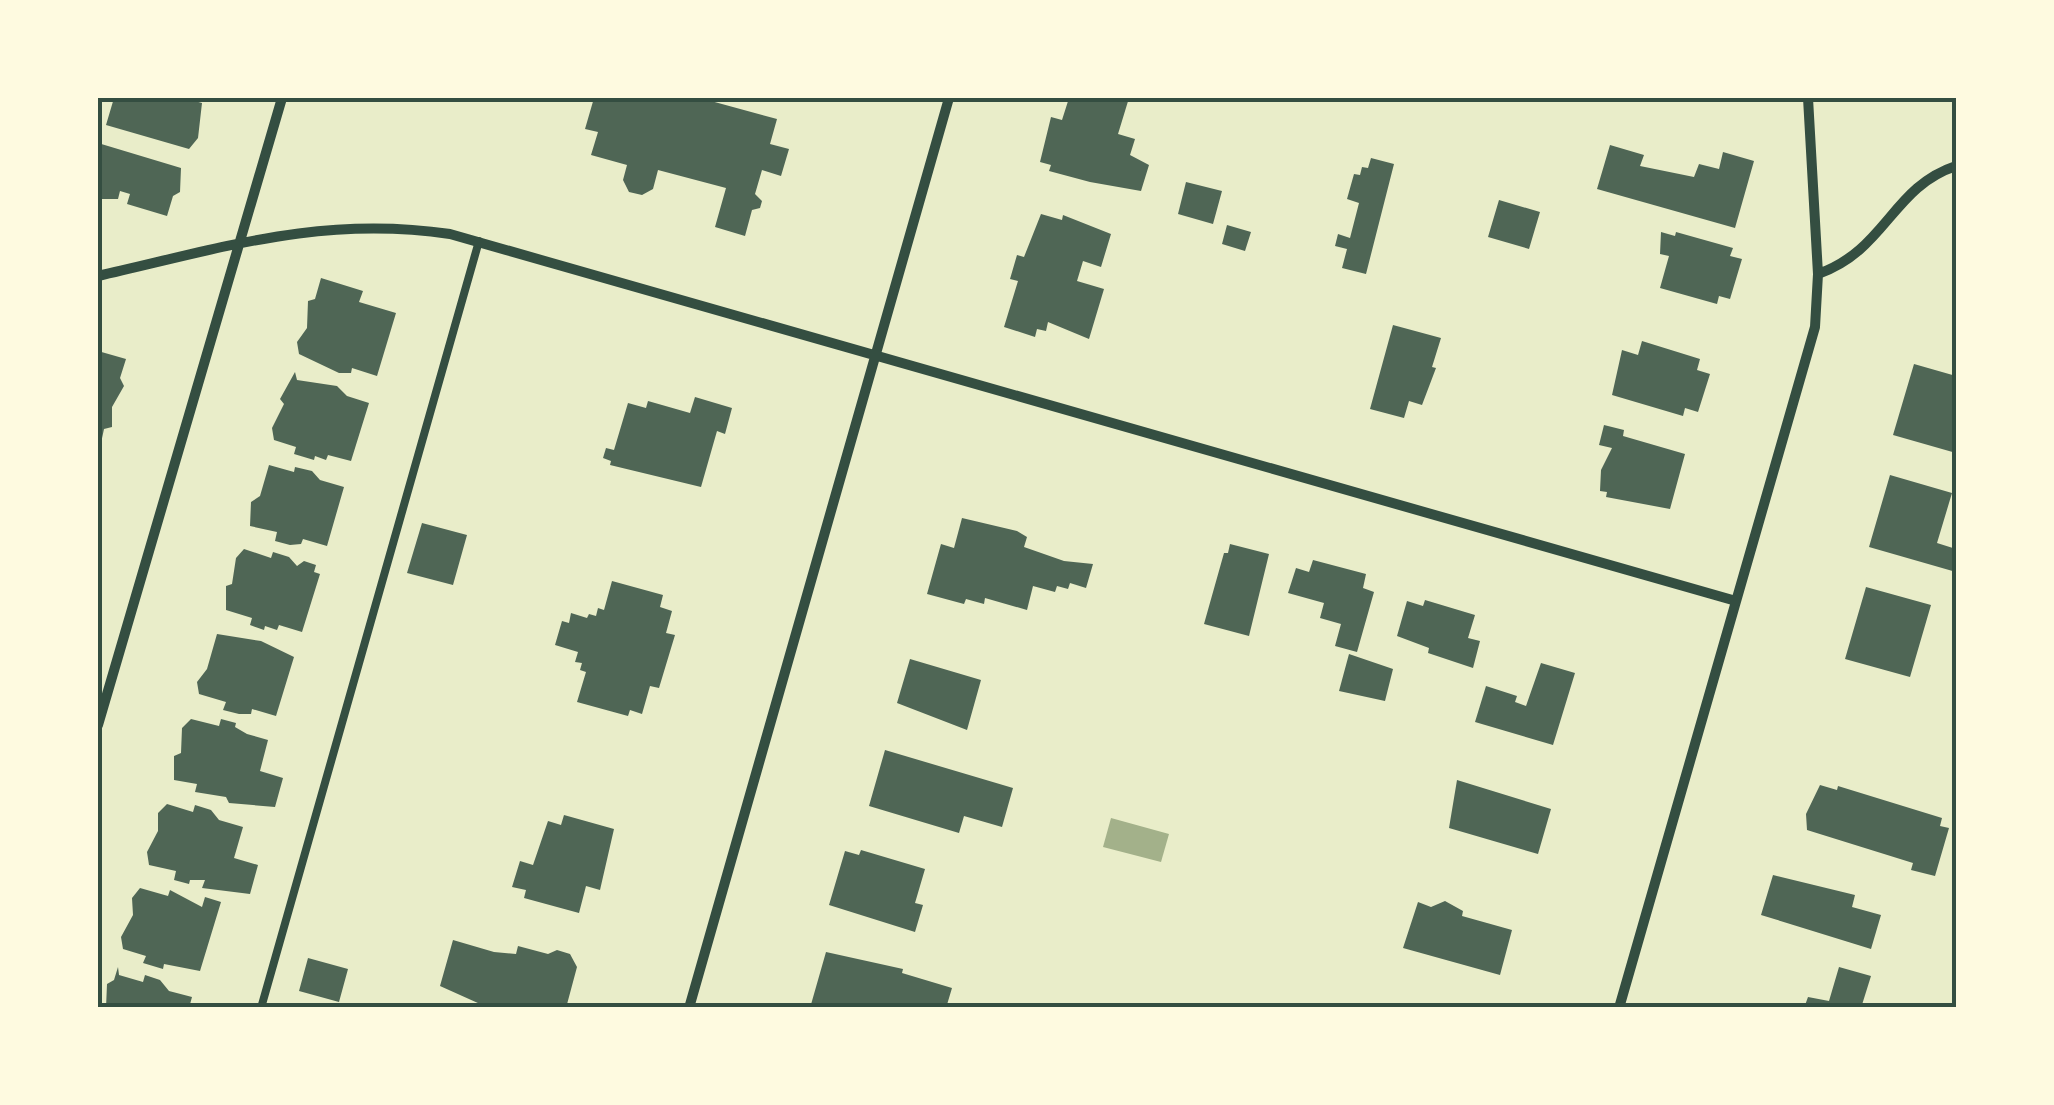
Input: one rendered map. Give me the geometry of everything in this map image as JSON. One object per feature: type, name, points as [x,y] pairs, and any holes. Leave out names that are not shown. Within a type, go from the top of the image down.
[{"type":"street","points":[[98,725],[282,98]]},
{"type":"street","points":[[688,1008],[949,98]]},
{"type":"street","points":[[1619,1008],[1811,344],[1818,274],[1808,98]]},
{"type":"street","points":[[1818,274],[1857,256],[1918,186],[1956,166]]},
{"type":"street","points":[[98,276],[240,240],[323,227],[372,225],[479,240],[1736,601]]},
{"type":"lane","points":[[262,1008],[479,240]]},
{"type":"shaded area","points":[[1111,818],[1169,834],[1161,862],[1103,847]]},
{"type":"building","points":[[114,98],[184,98],[202,103],[198,138],[189,149],[106,125]]},
{"type":"building","points":[[594,98],[700,98],[777,119],[770,144],[789,149],[781,176],[762,170],[755,194],[762,201],[760,208],[752,210],[745,236],[715,227],[726,188],[658,170],[653,189],[642,195],[629,192],[623,180],[627,165],[591,155],[598,132],[585,129]]},
{"type":"building","points":[[1069,98],[1129,98],[1118,134],[1135,139],[1130,155],[1149,165],[1141,191],[1049,171],[1051,165],[1040,162],[1051,117],[1062,120]]},
{"type":"building","points":[[98,143],[181,168],[180,192],[173,196],[167,216],[127,204],[130,194],[120,191],[118,199],[98,199]]},
{"type":"building","points":[[1610,145],[1644,155],[1640,166],[1694,177],[1699,164],[1719,169],[1723,152],[1754,161],[1735,228],[1597,189]]},
{"type":"building","points":[[1371,158],[1394,164],[1366,274],[1342,268],[1347,249],[1335,246],[1338,234],[1350,238],[1359,203],[1347,199],[1354,174],[1360,175],[1362,167],[1368,168]]},
{"type":"building","points":[[1186,182],[1222,191],[1213,224],[1178,214]]},
{"type":"building","points":[[1499,200],[1540,212],[1529,249],[1488,237]]},
{"type":"building","points":[[1041,214],[1062,220],[1063,215],[1111,234],[1101,267],[1083,261],[1077,281],[1104,289],[1089,339],[1048,322],[1046,331],[1037,329],[1035,337],[1004,327],[1018,281],[1010,279],[1017,255],[1024,257]]},
{"type":"building","points":[[1227,225],[1251,232],[1245,251],[1222,244]]},
{"type":"building","points":[[1661,232],[1675,236],[1676,232],[1733,248],[1730,256],[1742,259],[1730,299],[1719,296],[1717,304],[1660,288],[1669,256],[1660,254]]},
{"type":"building","points":[[321,278],[363,291],[359,302],[396,313],[377,376],[352,368],[351,373],[339,373],[299,354],[297,342],[307,328],[308,301],[315,299]]},
{"type":"building","points":[[1393,325],[1441,338],[1432,367],[1436,368],[1422,405],[1409,401],[1404,418],[1370,409]]},
{"type":"building","points":[[1642,341],[1700,359],[1697,370],[1710,374],[1698,412],[1685,408],[1683,416],[1612,395],[1622,350],[1638,355]]},
{"type":"building","points":[[98,351],[126,359],[120,378],[124,386],[112,407],[112,427],[104,429],[101,443]]},
{"type":"building","points":[[1914,364],[1956,376],[1956,453],[1893,435]]},
{"type":"building","points":[[295,372],[297,380],[337,386],[347,396],[369,403],[351,461],[328,455],[326,460],[315,456],[314,460],[294,454],[296,447],[274,440],[272,428],[284,404],[280,399]]},
{"type":"building","points":[[695,397],[732,408],[725,434],[717,431],[701,487],[610,465],[611,461],[603,458],[606,448],[614,450],[628,403],[646,408],[648,401],[690,413]]},
{"type":"building","points":[[1604,425],[1624,430],[1623,436],[1685,454],[1670,509],[1606,497],[1607,492],[1600,491],[1601,470],[1612,448],[1599,445]]},
{"type":"building","points":[[269,465],[294,472],[295,467],[312,471],[320,480],[344,487],[327,546],[303,539],[301,544],[290,545],[275,541],[277,532],[250,526],[251,502],[260,496]]},
{"type":"building","points":[[1890,475],[1952,493],[1937,543],[1956,549],[1956,572],[1869,547]]},
{"type":"building","points":[[962,518],[1017,531],[1027,537],[1024,547],[1064,561],[1093,564],[1086,588],[1070,583],[1068,589],[1057,586],[1055,592],[1033,586],[1027,610],[985,598],[984,604],[966,599],[964,604],[927,594],[941,544],[954,548]]},
{"type":"building","points":[[422,523],[467,535],[453,585],[407,573]]},
{"type":"building","points":[[1230,544],[1269,554],[1249,636],[1204,624]]},
{"type":"building","points":[[244,549],[271,558],[273,552],[289,557],[297,566],[304,561],[316,565],[314,572],[320,574],[302,632],[279,625],[277,630],[265,626],[264,630],[250,625],[252,618],[226,610],[226,586],[232,584],[236,558]]},
{"type":"building","points":[[1313,560],[1366,574],[1363,588],[1374,592],[1357,652],[1335,646],[1341,624],[1320,618],[1324,603],[1288,593],[1296,568],[1309,572]]},
{"type":"building","points":[[612,581],[663,595],[660,607],[672,611],[666,633],[675,635],[659,688],[650,686],[642,714],[630,710],[628,716],[577,702],[586,672],[580,670],[582,663],[575,662],[578,652],[555,645],[562,621],[569,623],[571,613],[587,618],[589,614],[596,616],[598,608],[604,610]]},
{"type":"building","points":[[1866,587],[1931,605],[1910,677],[1845,659]]},
{"type":"building","points":[[1425,600],[1475,615],[1468,638],[1480,641],[1473,668],[1428,653],[1429,648],[1397,636],[1407,601],[1423,606]]},
{"type":"building","points":[[217,634],[261,641],[294,657],[276,716],[252,709],[251,714],[223,710],[226,702],[199,694],[197,682],[207,669]]},
{"type":"building","points":[[1349,654],[1393,669],[1385,701],[1339,691]]},
{"type":"building","points":[[910,659],[981,680],[967,730],[897,703]]},
{"type":"building","points":[[1541,663],[1575,673],[1553,745],[1475,722],[1486,686],[1517,696],[1515,702],[1526,706]]},
{"type":"building","points":[[191,719],[219,726],[221,719],[236,723],[235,727],[247,734],[268,740],[260,771],[283,778],[275,807],[229,803],[226,797],[195,792],[197,784],[174,780],[174,756],[181,753],[182,728]]},
{"type":"building","points":[[885,750],[1013,788],[1002,827],[964,816],[959,833],[869,806]]},
{"type":"building","points":[[1457,780],[1551,809],[1538,854],[1449,828]]},
{"type":"building","points":[[1820,785],[1837,790],[1838,786],[1942,818],[1940,826],[1949,828],[1935,876],[1911,870],[1913,863],[1807,830],[1806,814]]},
{"type":"building","points":[[167,804],[193,812],[195,805],[211,810],[219,820],[243,827],[234,858],[258,865],[250,894],[202,888],[205,880],[190,880],[189,884],[174,880],[176,871],[149,865],[147,852],[158,831],[158,813]]},
{"type":"building","points":[[564,815],[614,829],[600,890],[586,886],[579,913],[524,898],[526,890],[512,887],[520,861],[533,865],[548,821],[561,825]]},
{"type":"building","points":[[861,850],[925,869],[915,903],[923,905],[915,932],[829,905],[845,851],[859,855]]},
{"type":"building","points":[[1773,875],[1855,895],[1852,907],[1881,915],[1871,949],[1761,915]]},
{"type":"building","points":[[140,888],[168,896],[170,890],[202,907],[205,897],[221,902],[200,971],[164,964],[163,969],[143,963],[146,956],[123,949],[121,937],[133,915],[132,898]]},
{"type":"building","points":[[1445,901],[1463,911],[1462,916],[1512,930],[1500,975],[1403,948],[1418,902],[1431,907]]},
{"type":"building","points":[[453,940],[494,952],[516,954],[518,946],[548,954],[557,950],[570,954],[577,967],[566,1008],[489,1008],[440,986]]},
{"type":"building","points":[[826,952],[903,969],[902,973],[952,988],[946,1008],[810,1008]]},
{"type":"building","points":[[308,958],[348,969],[339,1002],[299,991]]},
{"type":"building","points":[[118,967],[119,975],[143,982],[145,975],[160,980],[169,991],[192,997],[189,1008],[106,1008],[107,984],[114,980]]},
{"type":"building","points":[[1839,967],[1871,976],[1861,1008],[1804,1008],[1808,997],[1829,1001]]}]
